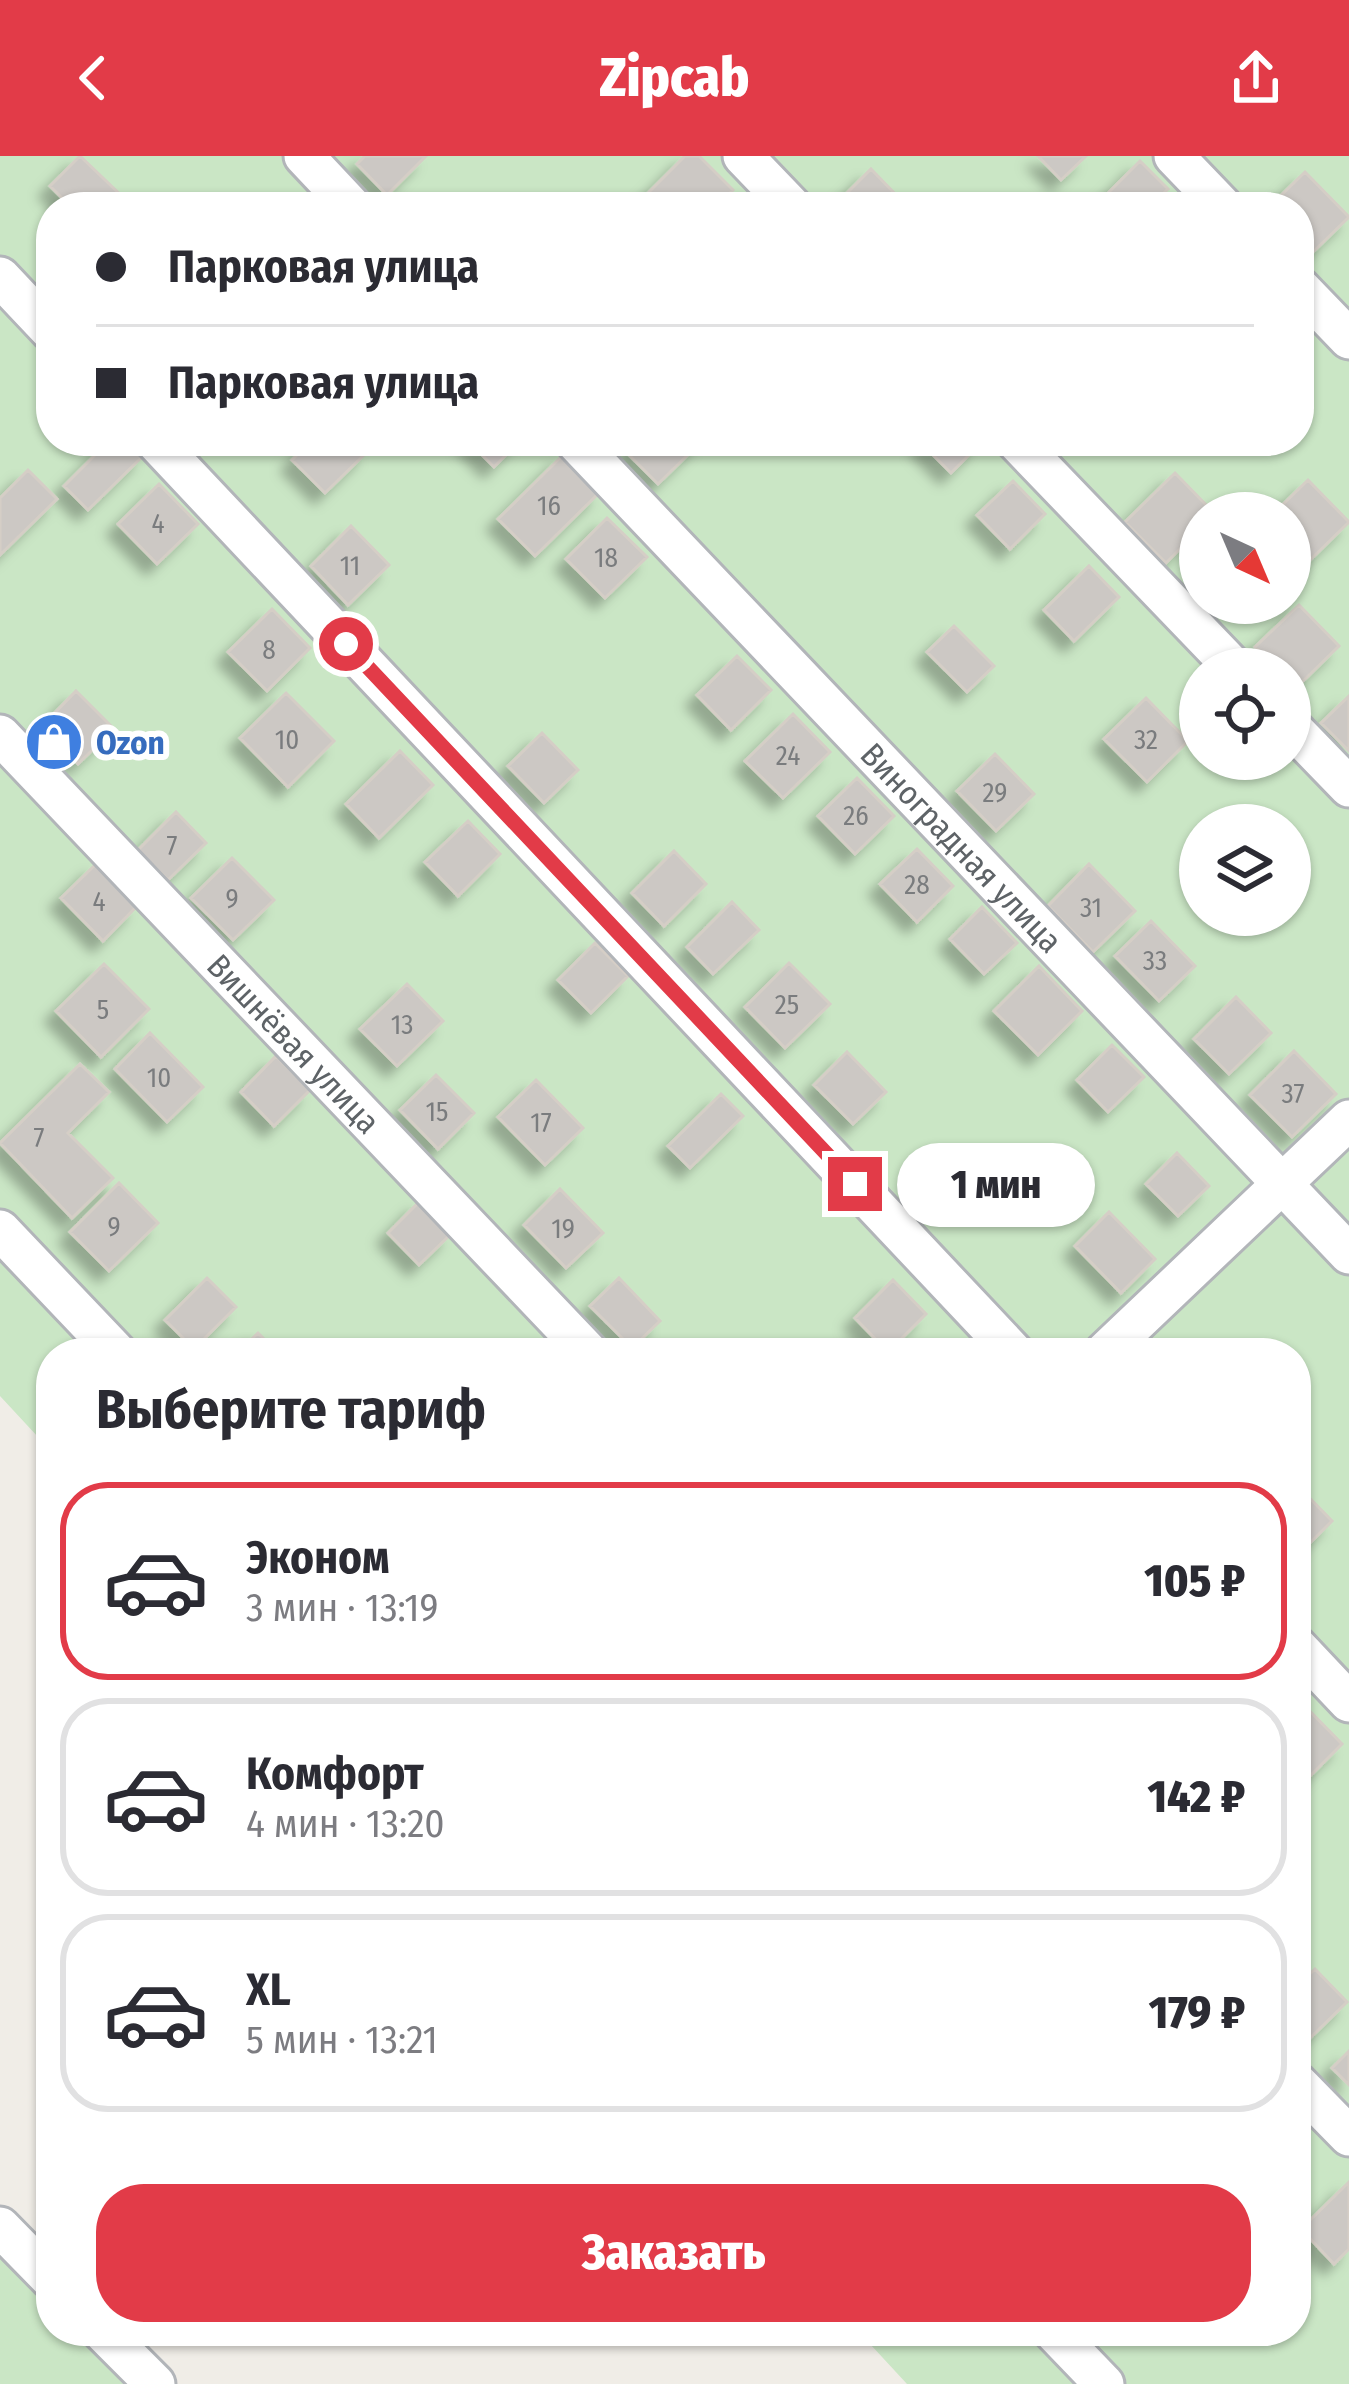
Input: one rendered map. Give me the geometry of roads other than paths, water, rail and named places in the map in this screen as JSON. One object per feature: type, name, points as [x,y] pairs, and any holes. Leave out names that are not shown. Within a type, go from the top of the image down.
[{"type":"street","points":[[304,156],[338,192]]},
{"type":"street","points":[[743,156],[778,192]]},
{"type":"street","points":[[1174,156],[1209,192]]},
{"type":"street","points":[[0,277],[36,315]]},
{"type":"street","points":[[1314,303],[1349,339]]},
{"type":"street","points":[[169,456],[1000,1338]]},
{"type":"street","name":"Виноградная улица","points":[[589,456],[1349,1254]]},
{"type":"street","points":[[1030,456],[1215,648]]},
{"type":"street","name":"Вишнёвая улица","points":[[0,735],[575,1338]]},
{"type":"street","points":[[1311,748],[1349,787]]},
{"type":"street","points":[[1120,1338],[1349,1120]]},
{"type":"street","points":[[0,1230],[103,1338]]},
{"type":"street","points":[[1311,1662],[1349,1702]]},
{"type":"street","points":[[1311,2097],[1349,2136]]},
{"type":"street","points":[[0,2227],[36,2264]]},
{"type":"street","points":[[117,2346],[155,2384]]},
{"type":"street","points":[[1067,2346],[1104,2384]]},
{"type":"place","name":"Ozon","points":[[54,742]]}]
